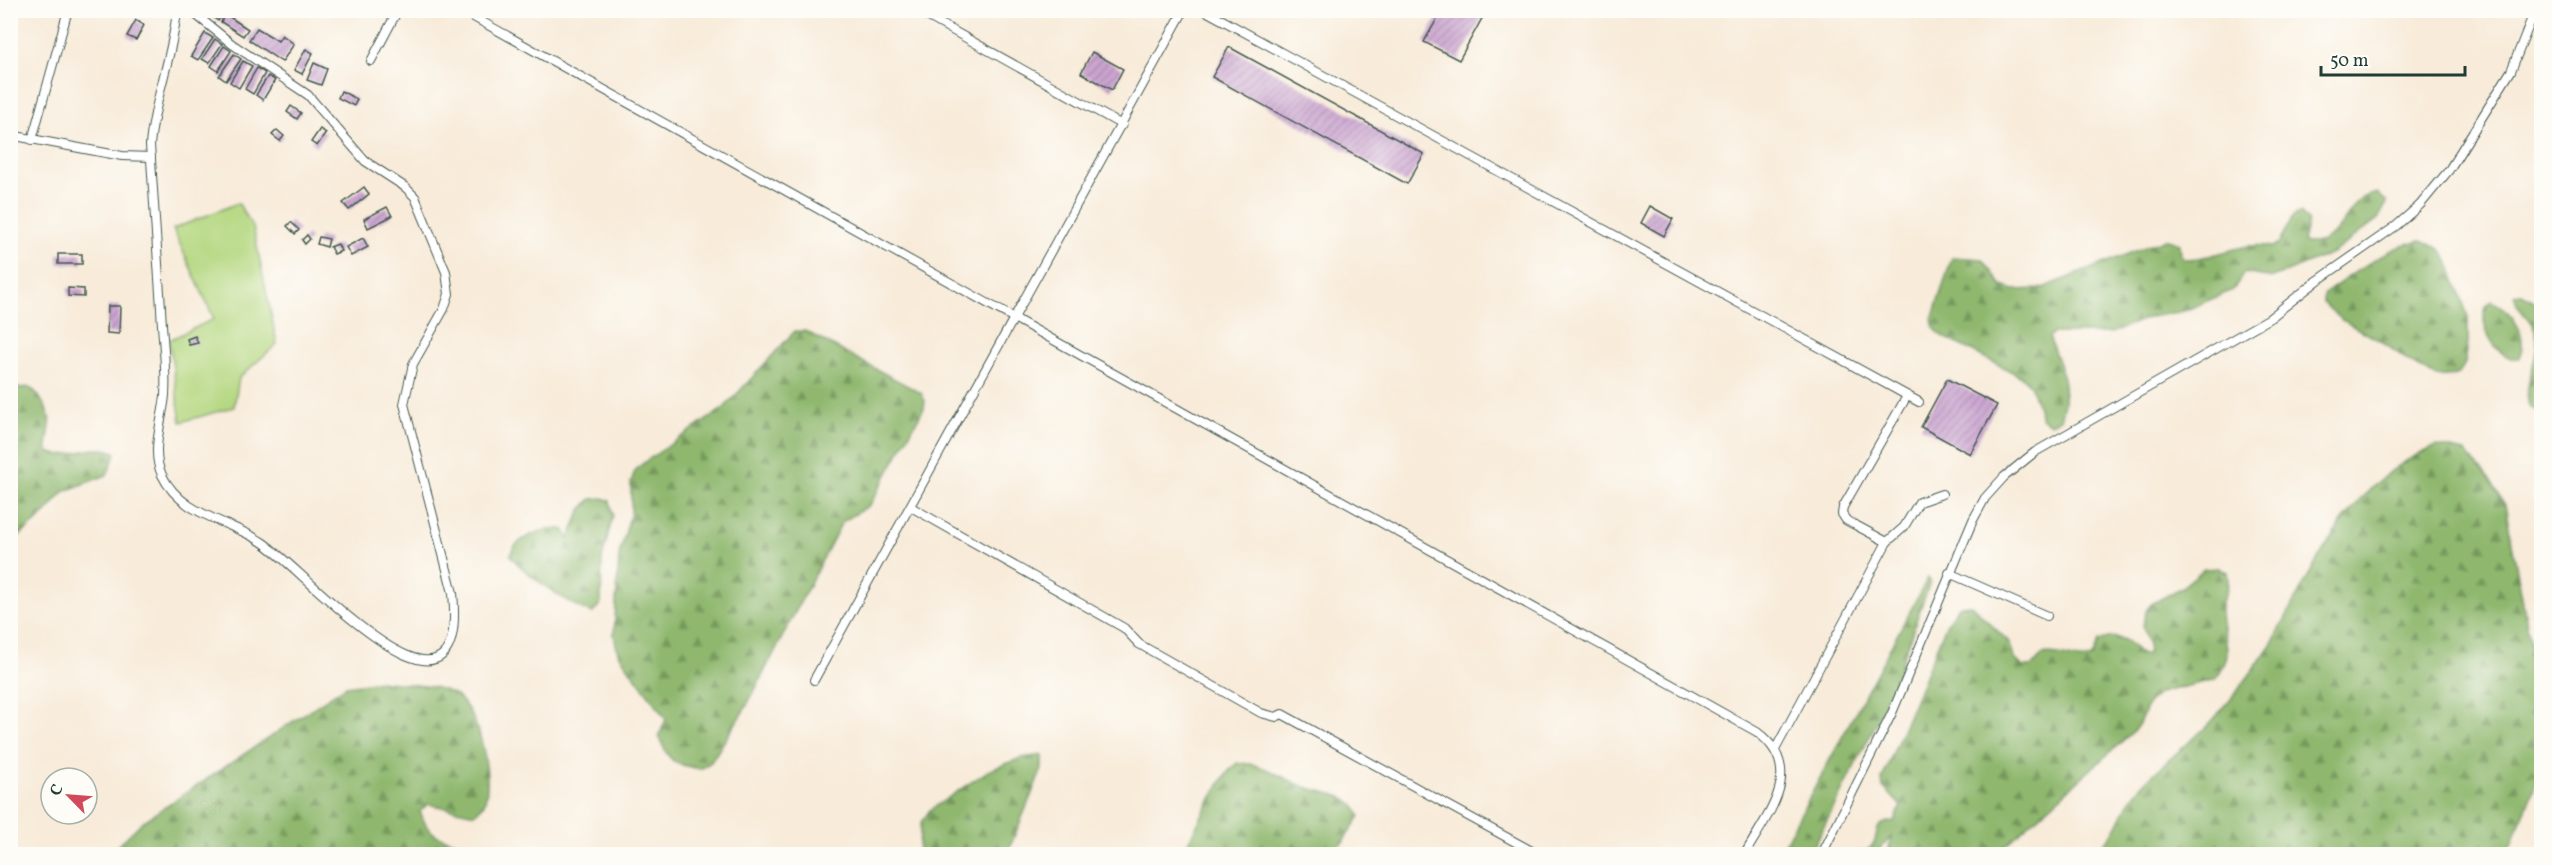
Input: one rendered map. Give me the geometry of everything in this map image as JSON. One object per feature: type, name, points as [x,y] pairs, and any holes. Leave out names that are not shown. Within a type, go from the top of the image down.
[{"type":"lane","points":[[32,140],[68,10]]},
{"type":"lane","points":[[177,10],[170,49],[152,118],[151,158],[165,391],[158,455],[163,477],[172,491],[195,510],[264,543],[377,640],[413,659],[426,660],[437,657],[447,649],[453,636],[455,617],[453,593],[404,404],[413,364],[444,309],[449,294],[446,272],[415,197],[405,187],[365,161],[308,95],[232,44],[190,10]]},
{"type":"lane","points":[[371,60],[398,10]]},
{"type":"lane","points":[[461,10],[1757,732],[1776,748],[1781,758],[1782,783],[1772,807],[1745,855]]},
{"type":"lane","points":[[916,10],[1122,125]]},
{"type":"lane","points":[[814,680],[1016,319],[1184,10]]},
{"type":"lane","points":[[1204,10],[1919,402]]},
{"type":"lane","points":[[1822,855],[1893,713],[1949,573],[1985,498],[2004,477],[2036,452],[2270,318],[2317,281],[2396,226],[2420,205],[2449,170],[2511,71],[2535,10]]},
{"type":"lane","points":[[10,135],[122,156],[151,158]]},
{"type":"lane","points":[[1887,542],[1846,519],[1842,514],[1843,507],[1907,396]]},
{"type":"lane","points":[[1776,748],[1887,542],[1904,527],[1919,502],[1942,494]]},
{"type":"lane","points":[[912,507],[1124,628],[1139,644],[1261,713],[1276,717],[1282,714],[1537,855]]},
{"type":"lane","points":[[1949,573],[2047,616]]},
{"type":"green space","points":[[2377,193],[2387,203],[2378,219],[2334,252],[2273,278],[2244,273],[2233,290],[2184,311],[2150,317],[2111,333],[2054,333],[2049,337],[2063,377],[2064,396],[2060,419],[2051,424],[2041,418],[2030,384],[2022,377],[1942,336],[1935,329],[1932,320],[1952,257],[1983,259],[2002,286],[2014,290],[2040,289],[2165,239],[2180,244],[2181,255],[2185,259],[2251,246],[2272,247],[2279,243],[2293,216],[2300,213],[2308,221],[2303,242],[2323,241],[2337,230],[2360,200]]},
{"type":"green space","points":[[238,203],[253,227],[277,344],[239,378],[234,407],[181,422],[169,340],[214,319],[173,229]]},
{"type":"green space","points":[[2421,240],[2441,249],[2449,263],[2468,317],[2465,363],[2459,374],[2450,377],[2441,377],[2416,366],[2380,341],[2343,320],[2323,302],[2324,294],[2370,262],[2395,249]]},
{"type":"green space","points":[[2522,294],[2541,305],[2541,413],[2530,408],[2528,400],[2537,339],[2533,326],[2518,307],[2514,295]]},
{"type":"green space","points":[[2491,301],[2506,311],[2521,333],[2521,351],[2518,359],[2501,352],[2489,336],[2484,317]]},
{"type":"green space","points":[[795,331],[805,331],[921,393],[925,401],[924,408],[870,505],[842,522],[746,707],[711,762],[700,769],[683,765],[669,757],[665,751],[659,736],[666,719],[618,653],[614,635],[619,555],[631,513],[631,483],[635,470],[646,461],[724,408]]},
{"type":"green space","points":[[29,387],[40,398],[48,414],[50,424],[48,452],[65,455],[99,449],[116,453],[107,475],[65,491],[41,518],[11,543],[11,389]]},
{"type":"green space","points":[[2438,446],[2465,452],[2489,479],[2505,505],[2542,706],[2541,759],[2533,792],[2507,854],[2085,854],[2097,849],[2112,835],[2138,790],[2208,725],[2239,689],[2275,639],[2307,578],[2352,510],[2390,472],[2413,457]]},
{"type":"green space","points":[[603,498],[610,501],[613,515],[602,559],[601,603],[593,613],[573,604],[548,588],[510,555],[518,543],[541,531],[565,530],[569,539],[581,510],[591,499]]},
{"type":"green space","points":[[2219,568],[2227,572],[2228,579],[2221,606],[2227,653],[2226,660],[2216,679],[2159,693],[2147,705],[2137,728],[1996,854],[1888,854],[1891,837],[1876,854],[1855,854],[1869,849],[1875,840],[1878,828],[1894,821],[1901,806],[1883,787],[1882,779],[1946,625],[1958,606],[1971,605],[2009,642],[2014,658],[2023,667],[2032,667],[2042,655],[2049,654],[2079,659],[2092,658],[2099,641],[2112,638],[2127,641],[2141,655],[2147,654],[2148,645],[2143,627],[2145,612],[2151,604],[2181,588],[2204,569]]},
{"type":"green space","points":[[1928,578],[1930,581],[1899,670],[1876,724],[1810,854],[1779,854]]},
{"type":"green space","points":[[381,681],[445,690],[462,701],[470,713],[482,744],[485,761],[487,792],[484,804],[475,814],[428,804],[420,811],[428,828],[434,833],[448,840],[475,846],[479,854],[109,854],[141,823],[346,686]]},
{"type":"green space","points":[[1042,755],[1042,769],[1007,854],[918,854],[921,823],[930,810],[988,771],[1021,758]]},
{"type":"green space","points":[[1238,763],[1262,768],[1308,788],[1342,798],[1356,808],[1360,816],[1343,842],[1328,854],[1182,854],[1224,777]]},
{"type":"building","points":[[204,10],[219,10],[223,14],[218,21]]},
{"type":"building","points":[[1442,10],[1485,13],[1459,60],[1424,42]]},
{"type":"building","points":[[225,14],[248,29],[243,36],[221,22]]},
{"type":"building","points":[[136,20],[144,25],[136,40],[127,36]]},
{"type":"building","points":[[257,28],[278,41],[282,35],[294,44],[282,62],[249,40]]},
{"type":"building","points":[[205,33],[213,38],[198,60],[191,56]]},
{"type":"building","points":[[215,39],[222,44],[209,63],[202,59]]},
{"type":"building","points":[[224,46],[231,51],[218,71],[211,66]]},
{"type":"building","points":[[1229,47],[1424,154],[1407,184],[1212,77]]},
{"type":"building","points":[[306,49],[313,53],[302,74],[294,70]]},
{"type":"building","points":[[1092,52],[1123,69],[1112,90],[1081,73]]},
{"type":"building","points":[[234,54],[241,59],[226,81],[219,76]]},
{"type":"building","points":[[243,61],[252,66],[239,88],[230,82]]},
{"type":"building","points":[[314,63],[327,69],[321,85],[307,80]]},
{"type":"building","points":[[257,68],[265,73],[253,94],[245,89]]},
{"type":"building","points":[[268,76],[275,80],[263,100],[256,95]]},
{"type":"building","points":[[341,91],[357,99],[354,106],[338,98]]},
{"type":"building","points":[[291,106],[301,113],[297,119],[287,112]]},
{"type":"building","points":[[320,129],[326,133],[317,146],[311,142]]},
{"type":"building","points":[[277,130],[284,136],[280,141],[272,135]]},
{"type":"building","points":[[364,187],[369,194],[349,210],[343,203]]},
{"type":"building","points":[[1650,206],[1673,219],[1664,236],[1641,223]]},
{"type":"building","points":[[387,207],[392,216],[368,228],[364,219]]},
{"type":"building","points":[[291,222],[299,230],[295,234],[287,226]]},
{"type":"building","points":[[307,235],[310,239],[305,244],[302,240]]},
{"type":"building","points":[[319,237],[329,239],[327,247],[317,244]]},
{"type":"building","points":[[363,238],[368,247],[351,256],[346,247]]},
{"type":"building","points":[[338,244],[341,251],[334,254],[330,247]]},
{"type":"building","points":[[58,254],[82,254],[82,264],[58,264]]},
{"type":"building","points":[[68,288],[84,289],[84,297],[68,296]]},
{"type":"building","points":[[108,306],[120,306],[119,334],[107,333]]},
{"type":"building","points":[[195,336],[198,343],[189,345],[187,339]]},
{"type":"building","points":[[1947,379],[1997,405],[1970,454],[1921,427]]}]
